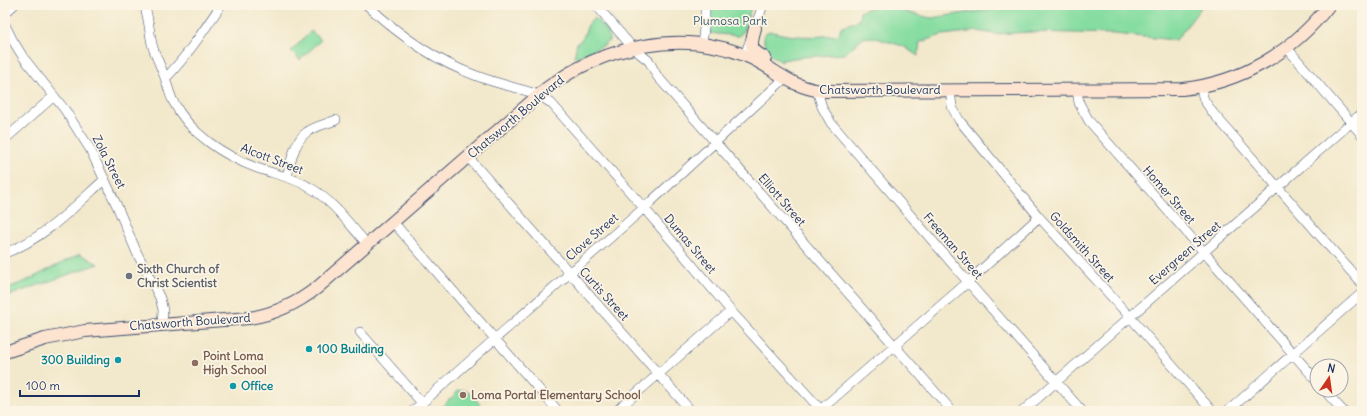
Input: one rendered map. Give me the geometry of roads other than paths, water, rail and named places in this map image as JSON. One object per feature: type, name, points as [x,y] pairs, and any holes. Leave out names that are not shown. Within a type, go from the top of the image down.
[{"type":"main road","name":"Chatsworth Boulevard","points":[[5,352],[36,341],[74,333],[249,318],[272,313],[292,305],[306,296],[560,79],[582,66],[607,55],[633,48],[671,44],[702,44],[719,47],[745,55],[799,86],[817,90],[1166,90],[1200,86],[1232,78],[1249,71],[1287,48],[1310,28],[1329,5]]},
{"type":"main road","points":[[755,28],[752,44],[753,49],[769,61],[780,75]]},
{"type":"street","points":[[5,13],[14,5]]},
{"type":"street","name":"Alcott Street","points":[[144,5],[155,54],[166,78],[168,90],[173,102],[194,128],[208,141],[232,157],[309,187],[329,203],[367,244]]},
{"type":"street","points":[[166,78],[196,43],[221,5]]},
{"type":"street","points":[[367,5],[401,35],[427,53],[476,76],[539,96]]},
{"type":"street","name":"Elliott Street","points":[[596,5],[633,48],[649,61],[657,76],[952,411]]},
{"type":"street","points":[[702,44],[705,5]]},
{"type":"street","points":[[745,55],[762,5]]},
{"type":"street","name":"Zola Street","points":[[5,24],[23,57],[80,132],[104,179],[137,253],[160,298],[163,310],[162,325]]},
{"type":"street","points":[[1287,48],[1362,135]]},
{"type":"street","name":"Clove Street","points":[[413,411],[644,208],[716,142],[780,75]]},
{"type":"street","points":[[1200,86],[1204,100],[1213,113],[1362,284]]},
{"type":"street","name":"Freeman Street","points":[[817,90],[822,107],[831,123],[1082,411]]},
{"type":"street","name":"Goldsmith Street","points":[[950,90],[951,102],[956,116],[1039,217],[1130,317],[1212,411]]},
{"type":"street","name":"Homer Street","points":[[1077,90],[1079,103],[1089,121],[1309,372]]},
{"type":"street","points":[[5,139],[54,96]]},
{"type":"street","name":"Dumas Street","points":[[539,96],[551,103],[644,208],[731,311],[820,410]]},
{"type":"street","name":"Evergreen Street","points":[[1023,411],[1362,113]]},
{"type":"street","points":[[286,177],[296,147],[302,136],[311,129],[336,120]]},
{"type":"street","name":"Curtis Street","points":[[468,157],[691,411]]},
{"type":"street","points":[[5,253],[31,240],[49,228],[104,179]]},
{"type":"street","points":[[820,410],[968,282],[1039,217]]},
{"type":"street","points":[[393,222],[558,411]]},
{"type":"street","points":[[1228,411],[1362,293]]},
{"type":"street","points":[[616,411],[731,311]]},
{"type":"street","points":[[360,332],[422,403]]},
{"type":"street","points":[[1331,398],[1342,411]]},
{"type":"place","name":"Sixth Church of Christ Scientist","points":[[129,276]]},
{"type":"place","name":"100 Building","points":[[309,349]]},
{"type":"place","name":"300 Building","points":[[118,360]]},
{"type":"place","name":"Point Loma High School","points":[[195,363]]},
{"type":"place","name":"Office","points":[[233,386]]},
{"type":"place","name":"Loma Portal Elementary School","points":[[463,395]]},
{"type":"park label","name":"Plumosa Park","points":[[730,21]]}]
